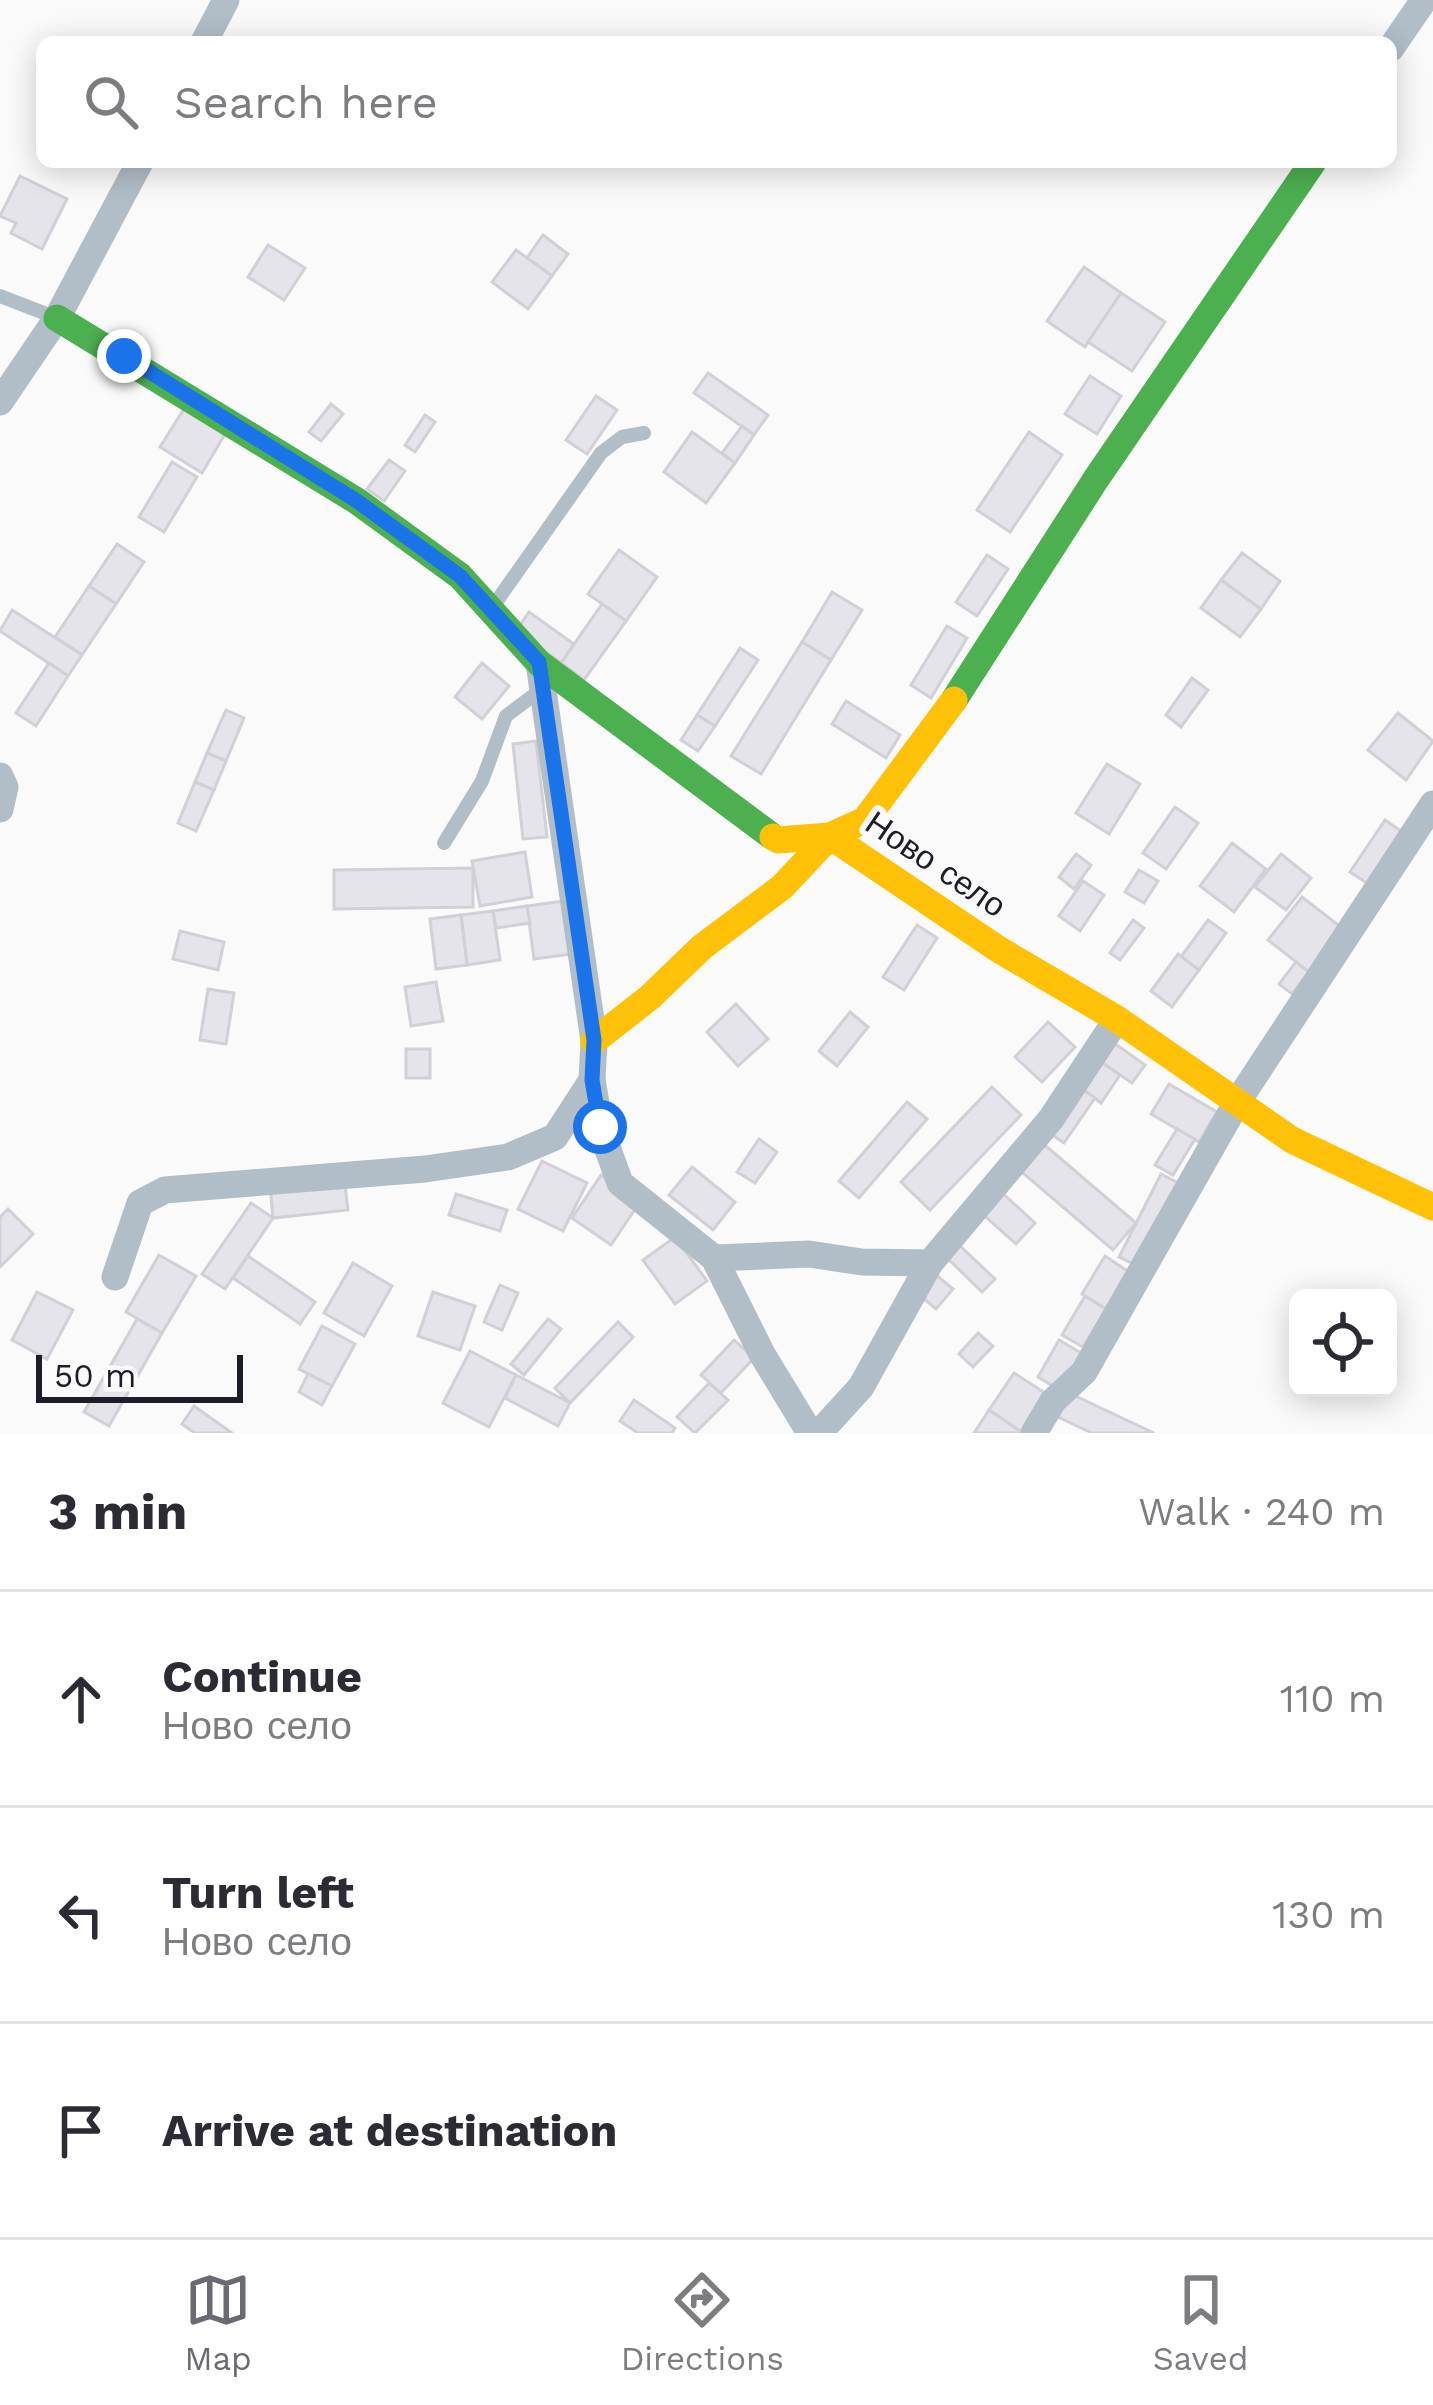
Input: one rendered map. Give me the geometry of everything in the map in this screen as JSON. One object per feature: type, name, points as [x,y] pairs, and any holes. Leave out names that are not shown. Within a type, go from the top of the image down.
[{"type":"street","points":[[207,36],[226,0]]},
{"type":"street","points":[[1397,39],[1424,0]]},
{"type":"street","points":[[0,402],[57,318],[137,168]]},
{"type":"street","points":[[594,1040],[782,886],[830,836],[865,820],[949,709],[1096,478],[1308,168]]},
{"type":"street","name":"Ново село","points":[[57,318],[357,501],[460,576],[540,676],[778,840],[830,836],[998,949],[1118,1019],[1292,1140],[1433,1207]]},
{"type":"street","points":[[540,676],[594,1040],[592,1080],[600,1127],[620,1183],[714,1258],[762,1354],[810,1433]]},
{"type":"street","points":[[0,776],[5,787],[0,809]]},
{"type":"street","points":[[1034,1433],[1053,1401],[1084,1372],[1236,1104],[1433,803]]},
{"type":"street","points":[[819,1433],[861,1387],[930,1264],[1051,1119],[1118,1019]]},
{"type":"street","points":[[115,1277],[140,1203],[165,1190],[425,1169],[508,1157],[555,1137],[592,1080]]},
{"type":"street","points":[[714,1258],[808,1253],[862,1262],[930,1264]]},
{"type":"lane","points":[[0,296],[57,318]]},
{"type":"lane","points":[[491,610],[601,453],[622,437],[644,433]]},
{"type":"lane","points":[[445,843],[494,756],[506,716],[540,676]]},
{"type":"building","points":[[20,176],[67,199],[42,249],[11,233],[16,223],[0,216]]},
{"type":"building","points":[[543,235],[568,254],[552,276],[527,258]]},
{"type":"building","points":[[268,245],[305,268],[284,300],[248,277]]},
{"type":"building","points":[[516,250],[552,276],[528,309],[492,282]]},
{"type":"building","points":[[1084,267],[1121,293],[1085,347],[1047,321]]},
{"type":"building","points":[[1121,293],[1165,322],[1132,371],[1088,342]]},
{"type":"building","points":[[708,373],[768,415],[754,435],[694,393]]},
{"type":"building","points":[[1090,376],[1121,396],[1097,434],[1065,414]]},
{"type":"building","points":[[596,396],[617,410],[587,454],[566,440]]},
{"type":"building","points":[[187,404],[228,429],[202,473],[160,447]]},
{"type":"building","points":[[331,404],[343,414],[321,441],[309,432]]},
{"type":"building","points":[[425,415],[435,422],[415,452],[405,445]]},
{"type":"building","points":[[742,426],[754,435],[735,463],[722,453]]},
{"type":"building","points":[[692,432],[735,463],[706,503],[664,472]]},
{"type":"building","points":[[1029,432],[1062,455],[1010,532],[977,510]]},
{"type":"building","points":[[389,460],[405,471],[384,501],[367,489]]},
{"type":"building","points":[[172,462],[197,477],[164,532],[139,517]]},
{"type":"building","points":[[117,544],[144,562],[116,604],[89,586]]},
{"type":"building","points":[[619,550],[657,577],[626,621],[588,594]]},
{"type":"building","points":[[1242,553],[1280,581],[1261,609],[1221,580]]},
{"type":"building","points":[[987,555],[1008,569],[977,616],[956,602]]},
{"type":"building","points":[[1221,580],[1261,609],[1240,637],[1201,608]]},
{"type":"building","points":[[89,586],[116,604],[82,655],[55,637]]},
{"type":"building","points":[[832,592],[862,610],[831,660],[802,642]]},
{"type":"building","points":[[602,604],[626,621],[584,680],[561,663]]},
{"type":"building","points":[[12,610],[82,655],[68,676],[0,631]]},
{"type":"building","points":[[529,612],[574,644],[561,663],[516,631]]},
{"type":"building","points":[[947,626],[967,638],[931,698],[911,685]]},
{"type":"building","points":[[802,642],[831,660],[761,774],[731,756]]},
{"type":"building","points":[[740,648],[758,660],[715,726],[697,715]]},
{"type":"building","points":[[49,663],[68,676],[36,726],[16,713]]},
{"type":"building","points":[[482,663],[509,686],[482,719],[455,697]]},
{"type":"building","points":[[1192,678],[1208,690],[1181,727],[1166,715]]},
{"type":"building","points":[[846,701],[900,735],[886,758],[832,724]]},
{"type":"building","points":[[226,710],[244,718],[226,761],[207,753]]},
{"type":"building","points":[[1398,713],[1433,741],[1406,780],[1368,750]]},
{"type":"building","points":[[697,715],[715,726],[698,751],[681,740]]},
{"type":"building","points":[[536,741],[547,837],[523,839],[513,744]]},
{"type":"building","points":[[207,753],[226,761],[214,790],[195,782]]},
{"type":"building","points":[[1107,764],[1140,784],[1109,834],[1076,813]]},
{"type":"building","points":[[195,782],[214,790],[196,831],[178,823]]},
{"type":"building","points":[[1175,807],[1198,823],[1166,869],[1143,853]]},
{"type":"building","points":[[1385,820],[1405,834],[1370,885],[1350,872]]},
{"type":"building","points":[[1232,843],[1266,869],[1234,912],[1200,886]]},
{"type":"building","points":[[525,852],[532,897],[480,906],[472,861]]},
{"type":"building","points":[[1076,854],[1091,865],[1074,889],[1059,877]]},
{"type":"building","points":[[1281,854],[1311,878],[1286,910],[1255,887]]},
{"type":"building","points":[[473,868],[473,907],[334,909],[334,870]]},
{"type":"building","points":[[1139,870],[1158,881],[1144,903],[1125,892]]},
{"type":"building","points":[[1083,881],[1104,895],[1080,931],[1059,916]]},
{"type":"building","points":[[1302,897],[1342,928],[1309,972],[1268,940]]},
{"type":"building","points":[[564,901],[571,954],[534,959],[527,906]]},
{"type":"building","points":[[527,906],[530,923],[496,928],[493,911]]},
{"type":"building","points":[[493,911],[500,960],[467,965],[461,915]]},
{"type":"building","points":[[461,915],[467,965],[436,969],[430,919]]},
{"type":"building","points":[[1133,920],[1144,928],[1120,960],[1110,953]]},
{"type":"building","points":[[1208,920],[1226,933],[1199,970],[1181,957]]},
{"type":"building","points":[[917,925],[937,938],[904,990],[883,977]]},
{"type":"building","points":[[180,931],[224,942],[218,970],[173,959]]},
{"type":"building","points":[[1178,954],[1199,970],[1172,1007],[1151,991]]},
{"type":"building","points":[[1296,962],[1309,972],[1292,994],[1279,984]]},
{"type":"building","points":[[436,982],[443,1021],[411,1026],[405,987]]},
{"type":"building","points":[[208,989],[234,993],[226,1044],[200,1040]]},
{"type":"building","points":[[736,1004],[768,1039],[738,1066],[707,1032]]},
{"type":"building","points":[[850,1012],[868,1027],[837,1066],[819,1051]]},
{"type":"building","points":[[1048,1022],[1075,1047],[1042,1082],[1015,1057]]},
{"type":"building","points":[[1114,1043],[1145,1065],[1132,1083],[1101,1062]]},
{"type":"building","points":[[406,1049],[430,1049],[430,1078],[406,1078]]},
{"type":"building","points":[[1101,1062],[1120,1075],[1101,1103],[1082,1089]]},
{"type":"building","points":[[1169,1084],[1217,1112],[1199,1142],[1151,1114]]},
{"type":"building","points":[[992,1087],[1021,1115],[930,1210],[901,1182]]},
{"type":"building","points":[[1082,1089],[1095,1098],[1064,1143],[1051,1134]]},
{"type":"building","points":[[907,1102],[927,1119],[859,1198],[839,1181]]},
{"type":"building","points":[[1177,1129],[1195,1139],[1173,1175],[1155,1165]]},
{"type":"building","points":[[759,1139],[777,1152],[755,1183],[737,1172]]},
{"type":"building","points":[[1040,1141],[1136,1223],[1113,1250],[1017,1168]]},
{"type":"building","points":[[542,1161],[587,1183],[563,1231],[518,1209]]},
{"type":"building","points":[[692,1167],[735,1202],[713,1230],[669,1195]]},
{"type":"building","points":[[1161,1174],[1180,1184],[1138,1266],[1119,1257]]},
{"type":"building","points":[[601,1175],[640,1202],[611,1245],[572,1218]]},
{"type":"building","points":[[344,1178],[348,1210],[273,1218],[270,1186]]},
{"type":"building","points":[[999,1190],[1035,1223],[1016,1244],[979,1211]]},
{"type":"building","points":[[456,1194],[507,1210],[500,1231],[449,1215]]},
{"type":"building","points":[[251,1203],[273,1218],[225,1289],[202,1274]]},
{"type":"building","points":[[8,1209],[33,1234],[0,1267],[0,1217]]},
{"type":"building","points":[[675,1237],[707,1281],[675,1304],[643,1260]]},
{"type":"building","points":[[958,1244],[995,1279],[982,1292],[946,1257]]},
{"type":"building","points":[[159,1255],[196,1276],[162,1333],[126,1312]]},
{"type":"building","points":[[248,1256],[315,1302],[300,1324],[233,1278]]},
{"type":"building","points":[[1105,1256],[1129,1272],[1106,1309],[1082,1294]]},
{"type":"building","points":[[353,1263],[392,1286],[364,1336],[324,1313]]},
{"type":"building","points":[[934,1273],[953,1289],[936,1309],[917,1293]]},
{"type":"building","points":[[500,1285],[518,1293],[502,1330],[484,1322]]},
{"type":"building","points":[[37,1292],[73,1310],[47,1359],[12,1340]]},
{"type":"building","points":[[433,1292],[475,1306],[460,1350],[418,1336]]},
{"type":"building","points":[[1085,1296],[1106,1309],[1083,1347],[1062,1335]]},
{"type":"building","points":[[137,1319],[162,1333],[109,1426],[84,1412]]},
{"type":"building","points":[[548,1319],[561,1329],[524,1375],[511,1364]]},
{"type":"building","points":[[618,1322],[633,1337],[570,1403],[555,1388]]},
{"type":"building","points":[[322,1326],[355,1344],[332,1386],[299,1369]]},
{"type":"building","points":[[978,1333],[993,1346],[973,1367],[959,1354]]},
{"type":"building","points":[[734,1340],[754,1358],[721,1393],[701,1375]]},
{"type":"building","points":[[1059,1340],[1083,1354],[1061,1391],[1038,1377]]},
{"type":"building","points":[[470,1351],[516,1375],[489,1427],[443,1403]]},
{"type":"building","points":[[1014,1373],[1048,1395],[1023,1433],[989,1410]]},
{"type":"building","points":[[308,1374],[332,1386],[322,1405],[299,1392]]},
{"type":"building","points":[[516,1375],[570,1403],[558,1426],[505,1398]]},
{"type":"building","points":[[709,1383],[728,1400],[695,1433],[677,1417]]},
{"type":"building","points":[[1067,1392],[1154,1433],[1092,1433],[1056,1416]]},
{"type":"building","points":[[634,1400],[675,1428],[672,1433],[638,1433],[620,1421]]},
{"type":"building","points":[[194,1406],[232,1433],[195,1433],[182,1424]]},
{"type":"building","points":[[989,1410],[1023,1433],[974,1433]]},
{"type":"traffic: fast","points":[[954,700],[1096,479],[1309,168]]},
{"type":"traffic: fast","points":[[57,318],[357,501],[460,576],[539,663],[773,837]]},
{"type":"traffic: slow","points":[[594,1041],[702,947],[782,887],[830,836],[865,820],[954,700]]},
{"type":"traffic: slow","points":[[773,837],[830,836],[998,949],[1117,1019],[1292,1140],[1433,1207]]},
{"type":"route","points":[[124,356],[357,501],[460,576],[539,662],[594,1040],[592,1080],[600,1127]]}]
